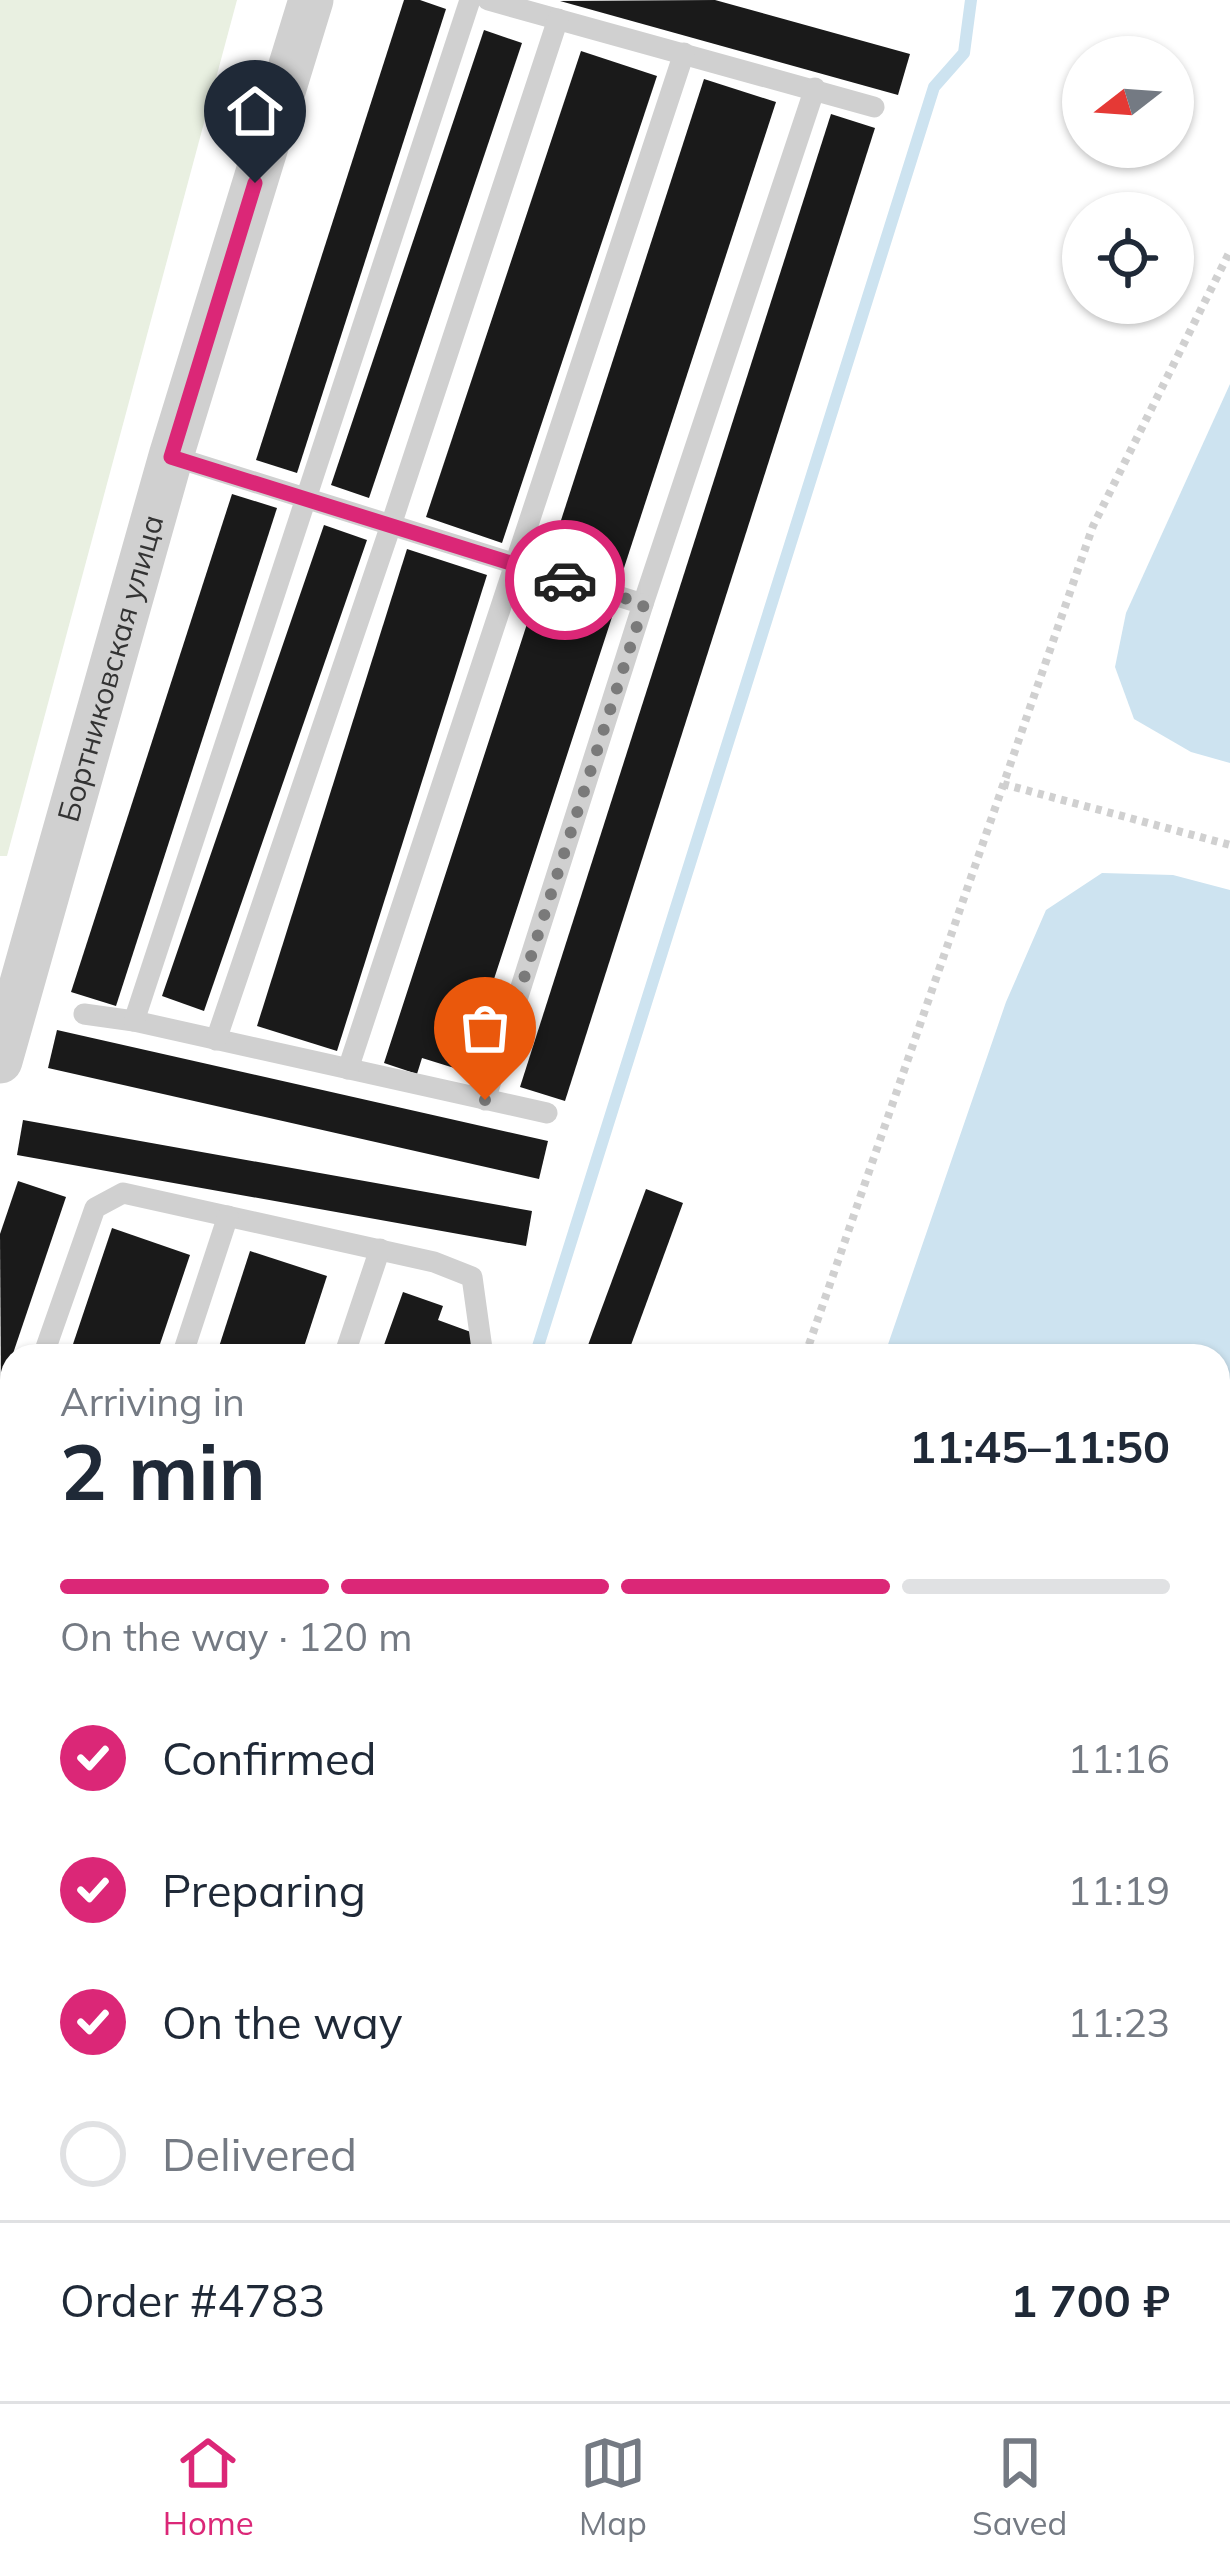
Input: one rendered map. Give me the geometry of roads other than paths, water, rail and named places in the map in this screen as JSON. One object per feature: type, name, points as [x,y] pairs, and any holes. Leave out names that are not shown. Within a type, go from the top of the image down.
[{"type":"street","name":"Бортниковская улица","points":[[4,1038],[171,457],[311,0]]},
{"type":"lane","points":[[134,1021],[470,0]]},
{"type":"lane","points":[[488,0],[874,107]]},
{"type":"lane","points":[[216,1040],[558,19]]},
{"type":"lane","points":[[348,1069],[684,53]]},
{"type":"lane","points":[[485,1100],[815,88]]},
{"type":"lane","points":[[171,457],[644,604]]},
{"type":"lane","points":[[84,1014],[134,1021],[547,1114]]},
{"type":"lane","points":[[47,1344],[95,1208],[123,1193],[434,1262],[472,1277],[481,1344]]},
{"type":"lane","points":[[186,1344],[228,1216]]},
{"type":"lane","points":[[348,1344],[380,1250]]},
{"type":"water","points":[[1230,384],[1230,763],[1191,752],[1134,719],[1115,667],[1126,613]]},
{"type":"water","points":[[1102,873],[1173,875],[1230,890],[1230,1344],[888,1344],[1006,1002],[1046,910]]},
{"type":"waterway","points":[[539,1344],[934,87],[964,53],[971,0]]}]
